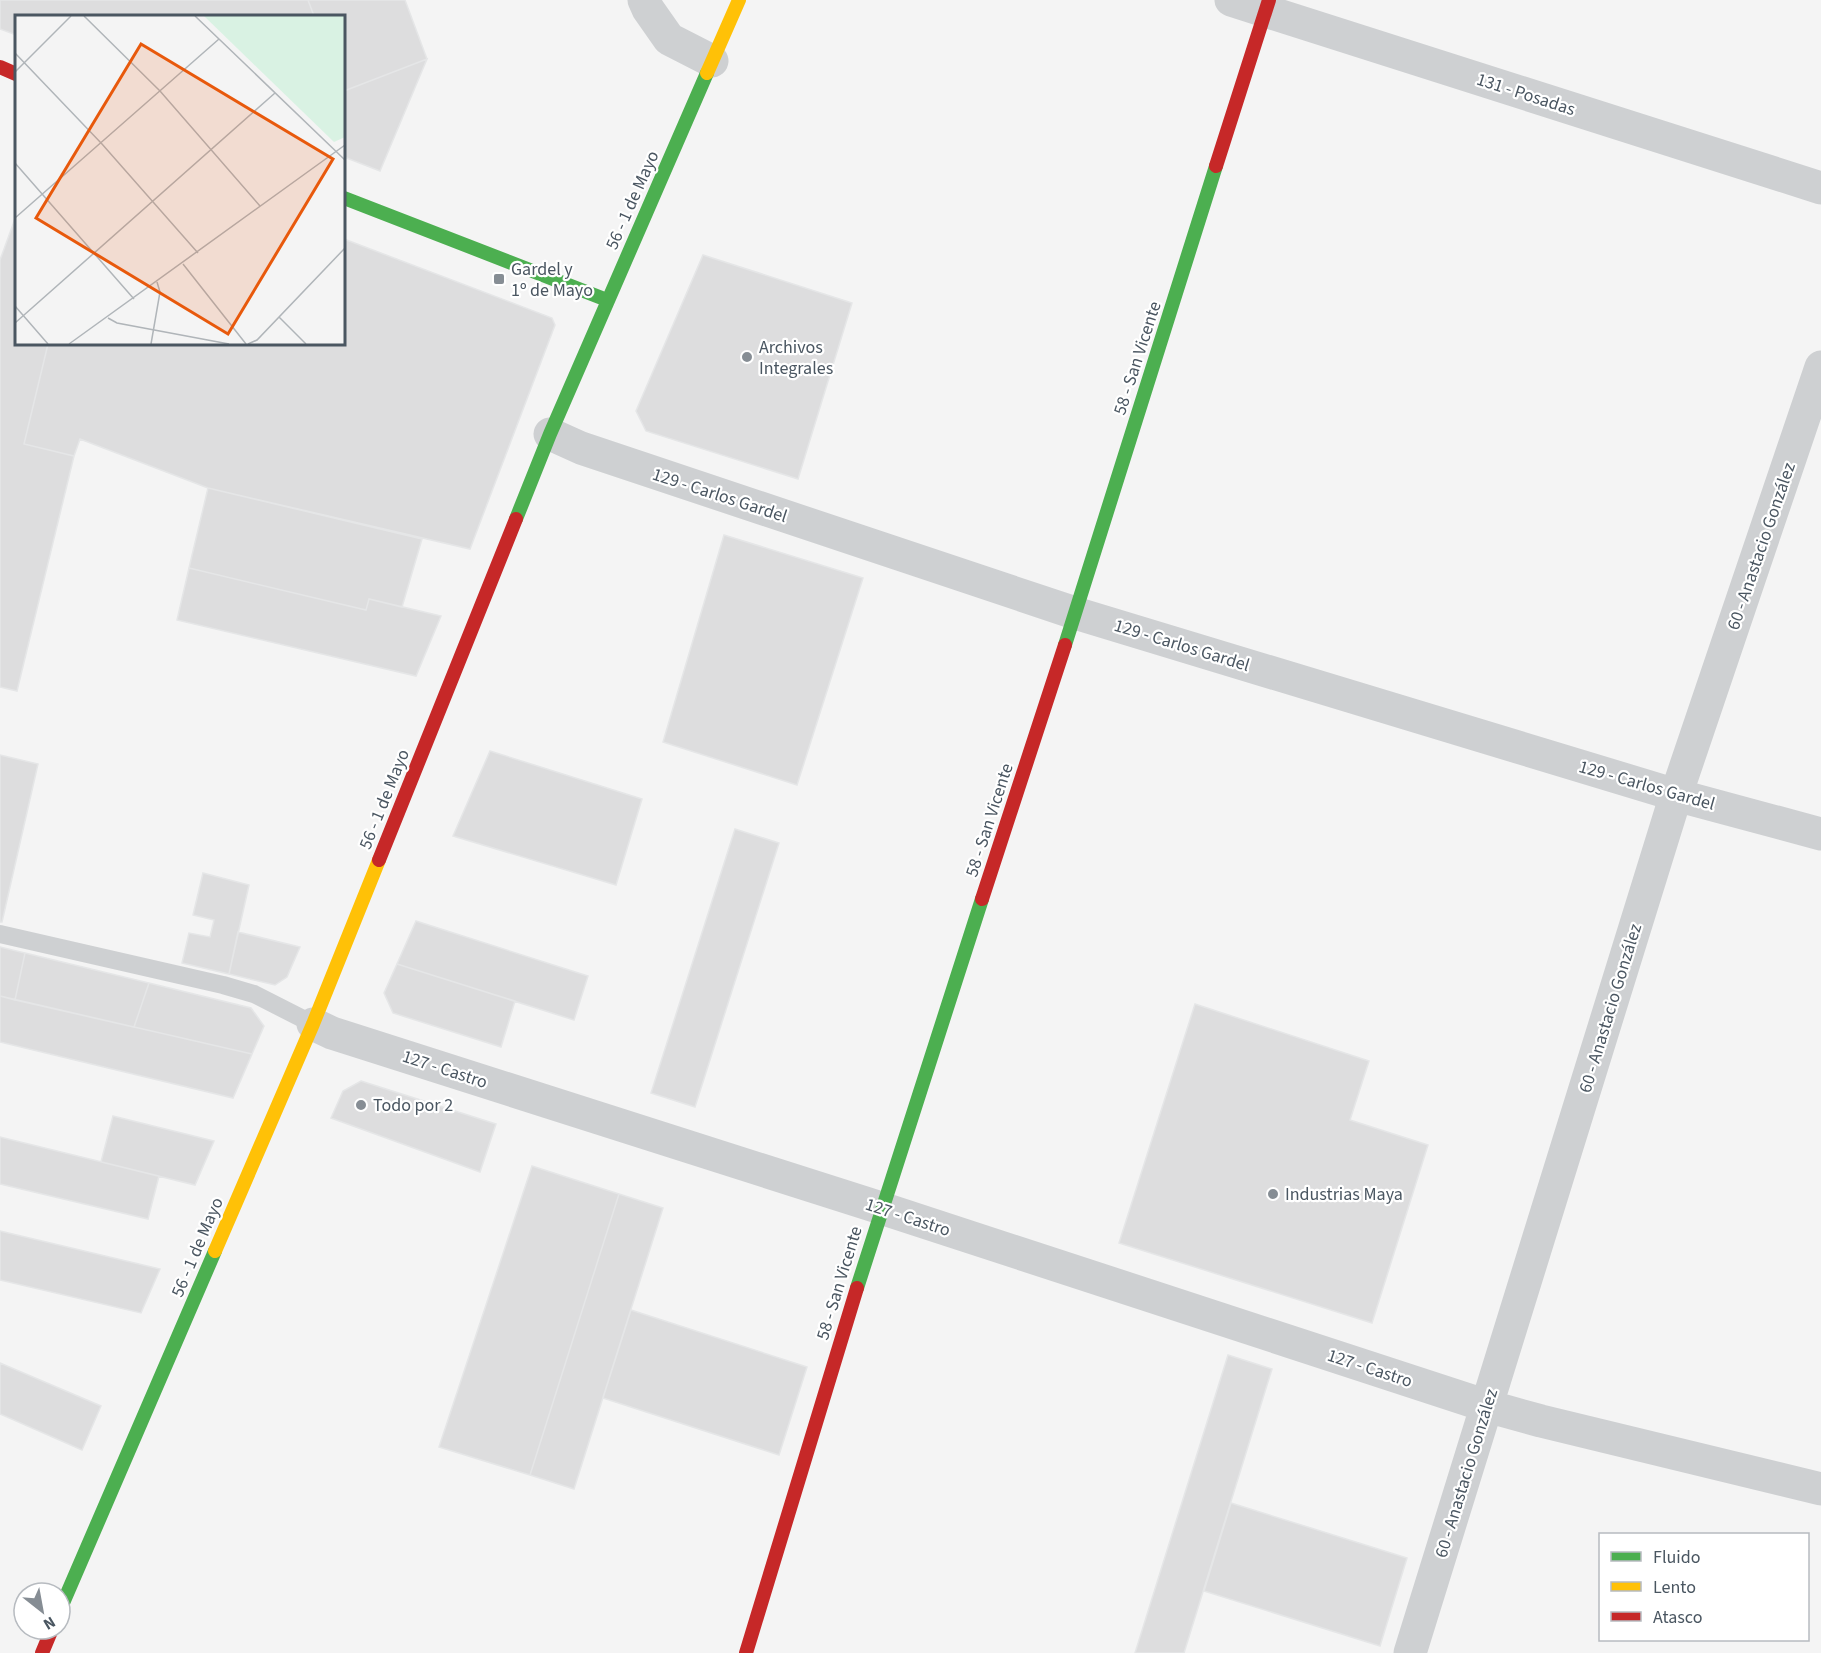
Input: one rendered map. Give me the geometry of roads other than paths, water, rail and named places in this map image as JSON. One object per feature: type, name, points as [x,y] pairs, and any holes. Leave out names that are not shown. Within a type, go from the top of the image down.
[{"type":"street","points":[[644,0],[652,16],[669,39],[712,61]]},
{"type":"street","name":"56 - 1 de Mayo","points":[[72,1582],[312,1024],[550,434],[739,0]]},
{"type":"street","name":"131 - Posadas","points":[[1231,0],[1267,6],[1821,188]]},
{"type":"street","name":"58 - San Vicente","points":[[746,1653],[881,1208],[1075,613],[1267,6]]},
{"type":"street","points":[[0,67],[15,74]]},
{"type":"street","points":[[345,198],[607,300]]},
{"type":"street","name":"60 - Anastacio González","points":[[1410,1653],[1677,795],[1821,367]]},
{"type":"street","name":"129 - Carlos Gardel","points":[[550,434],[581,448],[1075,613],[1677,795],[1821,834]]},
{"type":"street","name":"127 - Castro","points":[[312,1024],[332,1033],[881,1208],[1487,1406],[1821,1489]]},
{"type":"lane","name":"127 - Castro","points":[[0,934],[224,985],[254,994],[312,1024]]},
{"type":"place","name":"Gardel y 1º de Mayo","points":[[499,279]]},
{"type":"place","name":"Archivos Integrales","points":[[747,357]]},
{"type":"place","name":"Todo por 2","points":[[361,1105]]},
{"type":"place","name":"Industrias Maya","points":[[1273,1194]]}]
